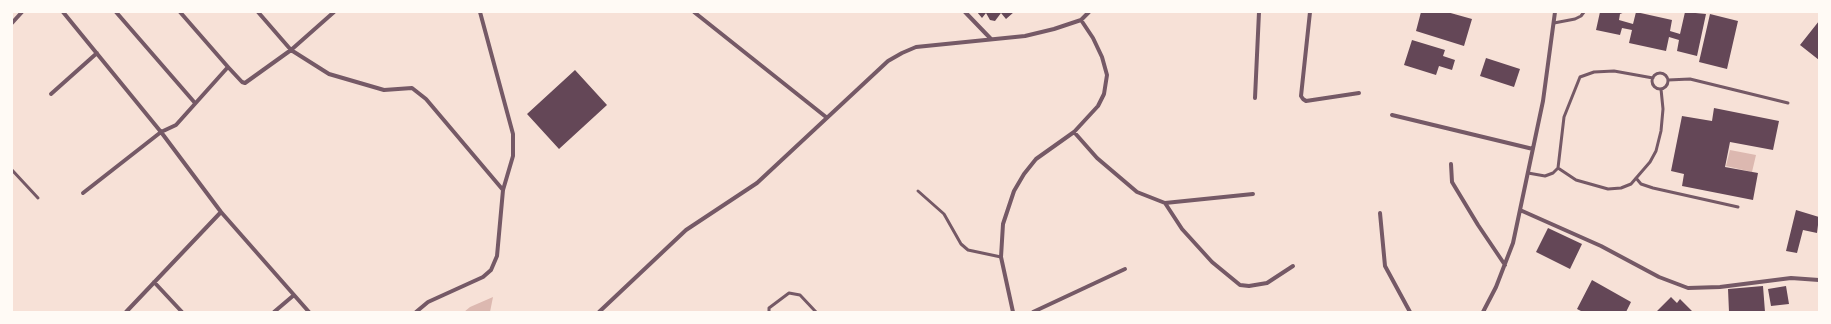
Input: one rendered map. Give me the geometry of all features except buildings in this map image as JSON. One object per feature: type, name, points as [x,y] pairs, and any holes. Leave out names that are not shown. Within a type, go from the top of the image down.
[{"type":"street","points":[[12,23],[22,12]]},
{"type":"street","points":[[62,12],[161,132],[221,212],[310,312]]},
{"type":"street","points":[[116,12],[195,103]]},
{"type":"street","points":[[180,12],[228,67],[242,82],[245,83],[290,50],[334,12]]},
{"type":"street","points":[[258,12],[290,50],[328,74],[384,90],[412,88],[426,99],[504,190]]},
{"type":"street","points":[[416,312],[428,302],[483,277],[491,270],[498,256],[504,190],[513,156],[513,134],[480,12]]},
{"type":"street","points":[[694,12],[826,117]]},
{"type":"street","points":[[966,12],[991,39]]},
{"type":"street","points":[[599,312],[686,230],[757,183],[826,117],[888,61],[902,52],[916,46],[1025,36],[1054,29],[1081,20],[1089,12]]},
{"type":"street","points":[[1255,98],[1259,12]]},
{"type":"street","points":[[1310,12],[1301,96],[1302,99],[1306,101],[1359,93]]},
{"type":"street","points":[[1483,312],[1496,287],[1513,243],[1543,101],[1555,12]]},
{"type":"street","points":[[1013,312],[1001,257],[1003,224],[1014,191],[1024,174],[1036,159],[1074,132],[1098,106],[1104,94],[1107,75],[1102,57],[1093,38],[1081,20]]},
{"type":"street","points":[[51,94],[97,53]]},
{"type":"street","points":[[83,193],[161,132],[176,125],[228,67]]},
{"type":"street","points":[[1392,115],[1533,149]]},
{"type":"street","points":[[1074,132],[1097,158],[1137,192],[1165,203],[1253,194]]},
{"type":"street","points":[[1451,164],[1452,182],[1478,225],[1505,265]]},
{"type":"street","points":[[1165,203],[1182,229],[1212,262],[1240,285],[1249,286],[1267,283],[1293,266]]},
{"type":"street","points":[[1520,210],[1601,246],[1659,277],[1688,288],[1746,284],[1791,278],[1819,280]]},
{"type":"street","points":[[126,312],[221,212]]},
{"type":"street","points":[[1380,214],[1385,266],[1410,312]]},
{"type":"street","points":[[1033,312],[1125,269]]},
{"type":"street","points":[[154,282],[182,312]]},
{"type":"street","points":[[274,312],[294,294]]},
{"type":"lane","points":[[1554,23],[1575,19],[1581,16],[1584,12]]},
{"type":"lane","points":[[1528,173],[1545,176],[1553,173],[1558,168],[1564,117],[1580,77],[1594,72],[1614,71],[1652,78],[1655,75],[1662,74],[1668,80],[1690,79],[1788,104]]},
{"type":"lane","points":[[1652,78],[1654,86],[1661,89]]},
{"type":"lane","points":[[1661,89],[1667,84],[1668,80]]},
{"type":"lane","points":[[1558,168],[1576,180],[1608,189],[1621,188],[1631,184],[1650,162],[1656,151],[1662,131],[1663,109],[1661,89]]},
{"type":"lane","points":[[12,170],[38,198]]},
{"type":"lane","points":[[1636,178],[1641,184],[1653,188],[1738,207]]},
{"type":"lane","points":[[918,191],[944,214],[961,244],[968,250],[1001,257]]},
{"type":"lane","points":[[769,312],[769,308],[789,293],[800,294],[816,312]]},
{"type":"shaded area","points":[[1730,150],[1756,155],[1752,172],[1726,166]]},
{"type":"shaded area","points":[[493,297],[490,312],[464,312],[470,307]]}]
